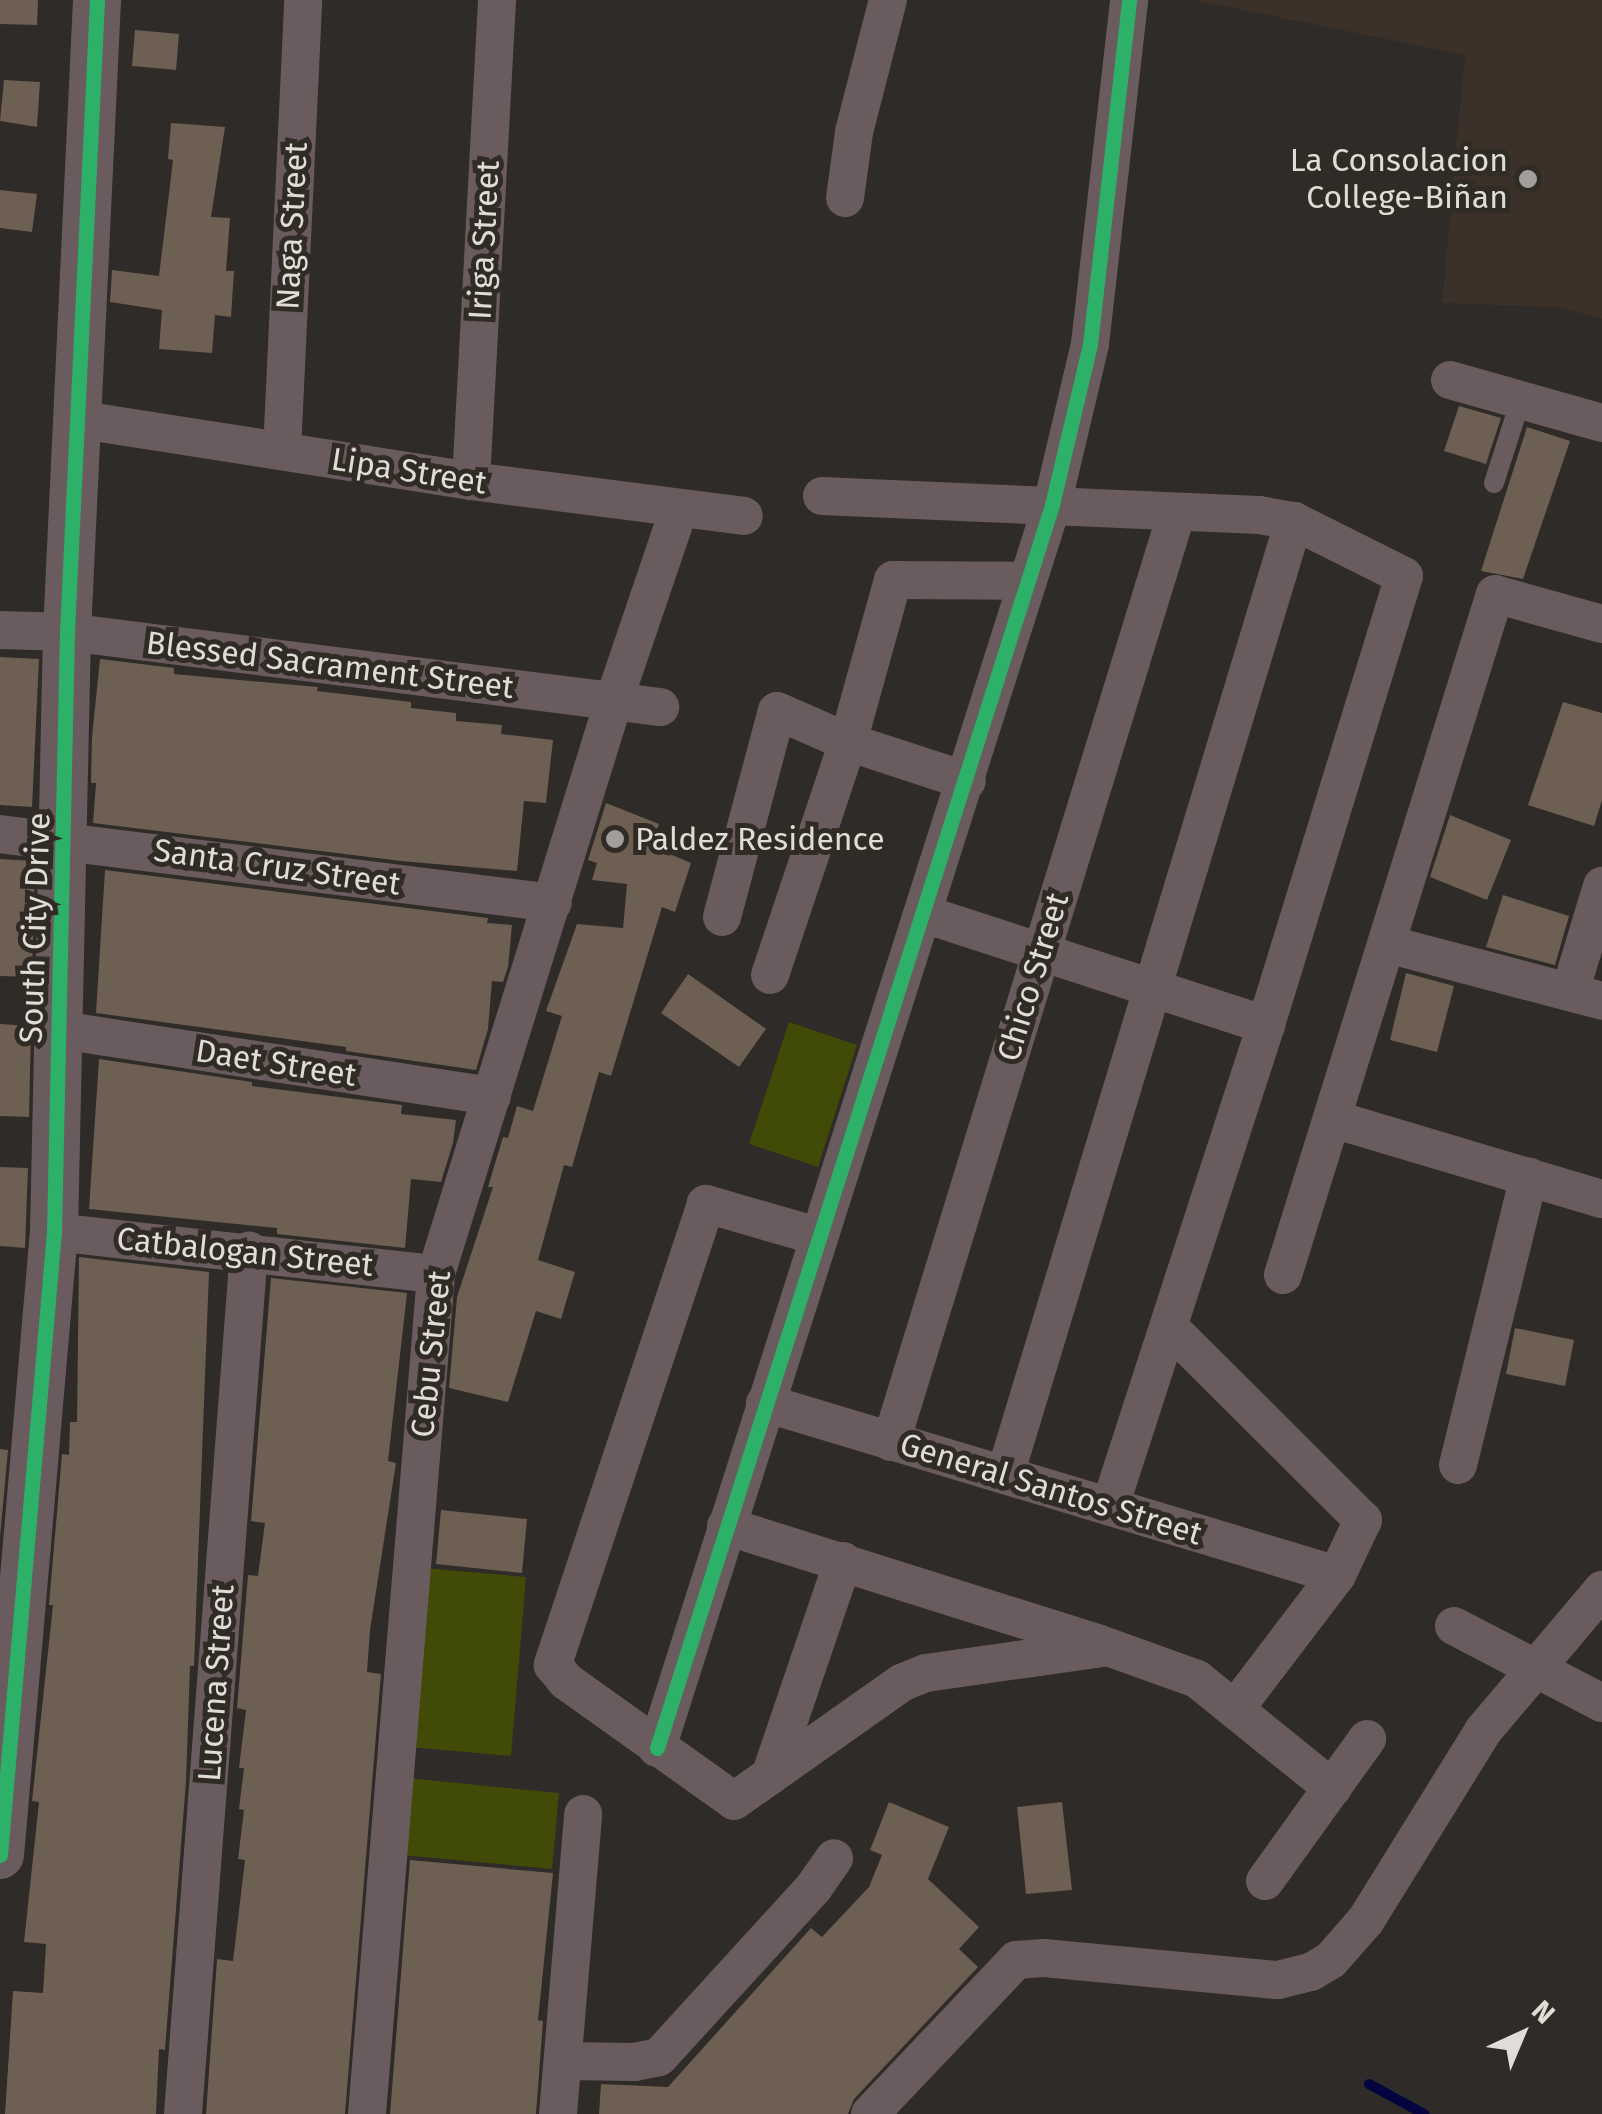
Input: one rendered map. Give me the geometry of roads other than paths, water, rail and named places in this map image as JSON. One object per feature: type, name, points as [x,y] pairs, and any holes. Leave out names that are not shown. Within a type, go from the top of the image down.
[{"type":"street","name":"South City Drive","points":[[0,1855],[54,1232],[66,839],[67,632],[97,0]]},
{"type":"street","name":"Naga Street","points":[[282,451],[303,0]]},
{"type":"street","name":"Iriga Street","points":[[470,480],[497,0]]},
{"type":"street","points":[[844,198],[854,132],[888,0]]},
{"type":"street","points":[[657,1748],[1052,504],[1090,344],[1129,0]]},
{"type":"street","points":[[1450,380],[1602,424]]},
{"type":"street","name":"Lipa Street","points":[[75,420],[470,480],[744,516]]},
{"type":"street","points":[[822,496],[1258,515],[1294,521],[1404,576],[1266,1024],[1110,1506]]},
{"type":"street","name":"Cebu Street","points":[[366,2114],[436,1274],[614,700],[678,509]]},
{"type":"street","name":"Chico Street","points":[[890,1442],[1177,512]]},
{"type":"street","points":[[1004,1475],[1294,521]]},
{"type":"street","points":[[770,975],[848,742],[894,580],[1028,581]]},
{"type":"street","points":[[1283,1275],[1494,594],[1602,624]]},
{"type":"street","name":"Blessed Sacrament Street","points":[[0,630],[67,632],[660,707]]},
{"type":"street","points":[[722,918],[778,711],[848,742],[967,781]]},
{"type":"street","name":"Santa Cruz Street","points":[[0,834],[66,839],[553,903]]},
{"type":"street","points":[[1387,944],[1586,996],[1602,886]]},
{"type":"street","points":[[924,914],[1266,1024]]},
{"type":"street","name":"Daet Street","points":[[60,1030],[492,1096]]},
{"type":"street","points":[[1332,1119],[1602,1199]]},
{"type":"street","points":[[1458,1465],[1528,1177]]},
{"type":"street","points":[[817,1236],[706,1204],[553,1665],[566,1681],[734,1801],[902,1683],[926,1673],[1108,1646]]},
{"type":"street","name":"Catbalogan Street","points":[[54,1232],[436,1274]]},
{"type":"street","name":"Lucena Street","points":[[182,2114],[248,1251]]},
{"type":"street","points":[[1169,1327],[1364,1520],[1337,1576],[1235,1710]]},
{"type":"street","name":"General Santos Street","points":[[765,1402],[1337,1576]]},
{"type":"street","points":[[726,1526],[1108,1646],[1198,1679],[1332,1788]]},
{"type":"street","points":[[770,1776],[842,1562]]},
{"type":"street","points":[[870,2114],[1016,1960],[1044,1958],[1278,1980],[1311,1972],[1332,1960],[1366,1920],[1466,1755],[1602,1590]]},
{"type":"street","points":[[1454,1626],[1602,1703]]},
{"type":"street","points":[[1265,1880],[1367,1739]]},
{"type":"street","points":[[558,2114],[582,1814]]},
{"type":"street","points":[[564,2061],[634,2062],[659,2057],[814,1888],[834,1858]]},
{"type":"lane","points":[[1494,484],[1521,399]]},
{"type":"waterway","points":[[1369,2084],[1424,2114]]},
{"type":"place","name":"La Consolacion College-Biñan","points":[[1528,179]]},
{"type":"place","name":"Paldez Residence","points":[[615,839]]}]
